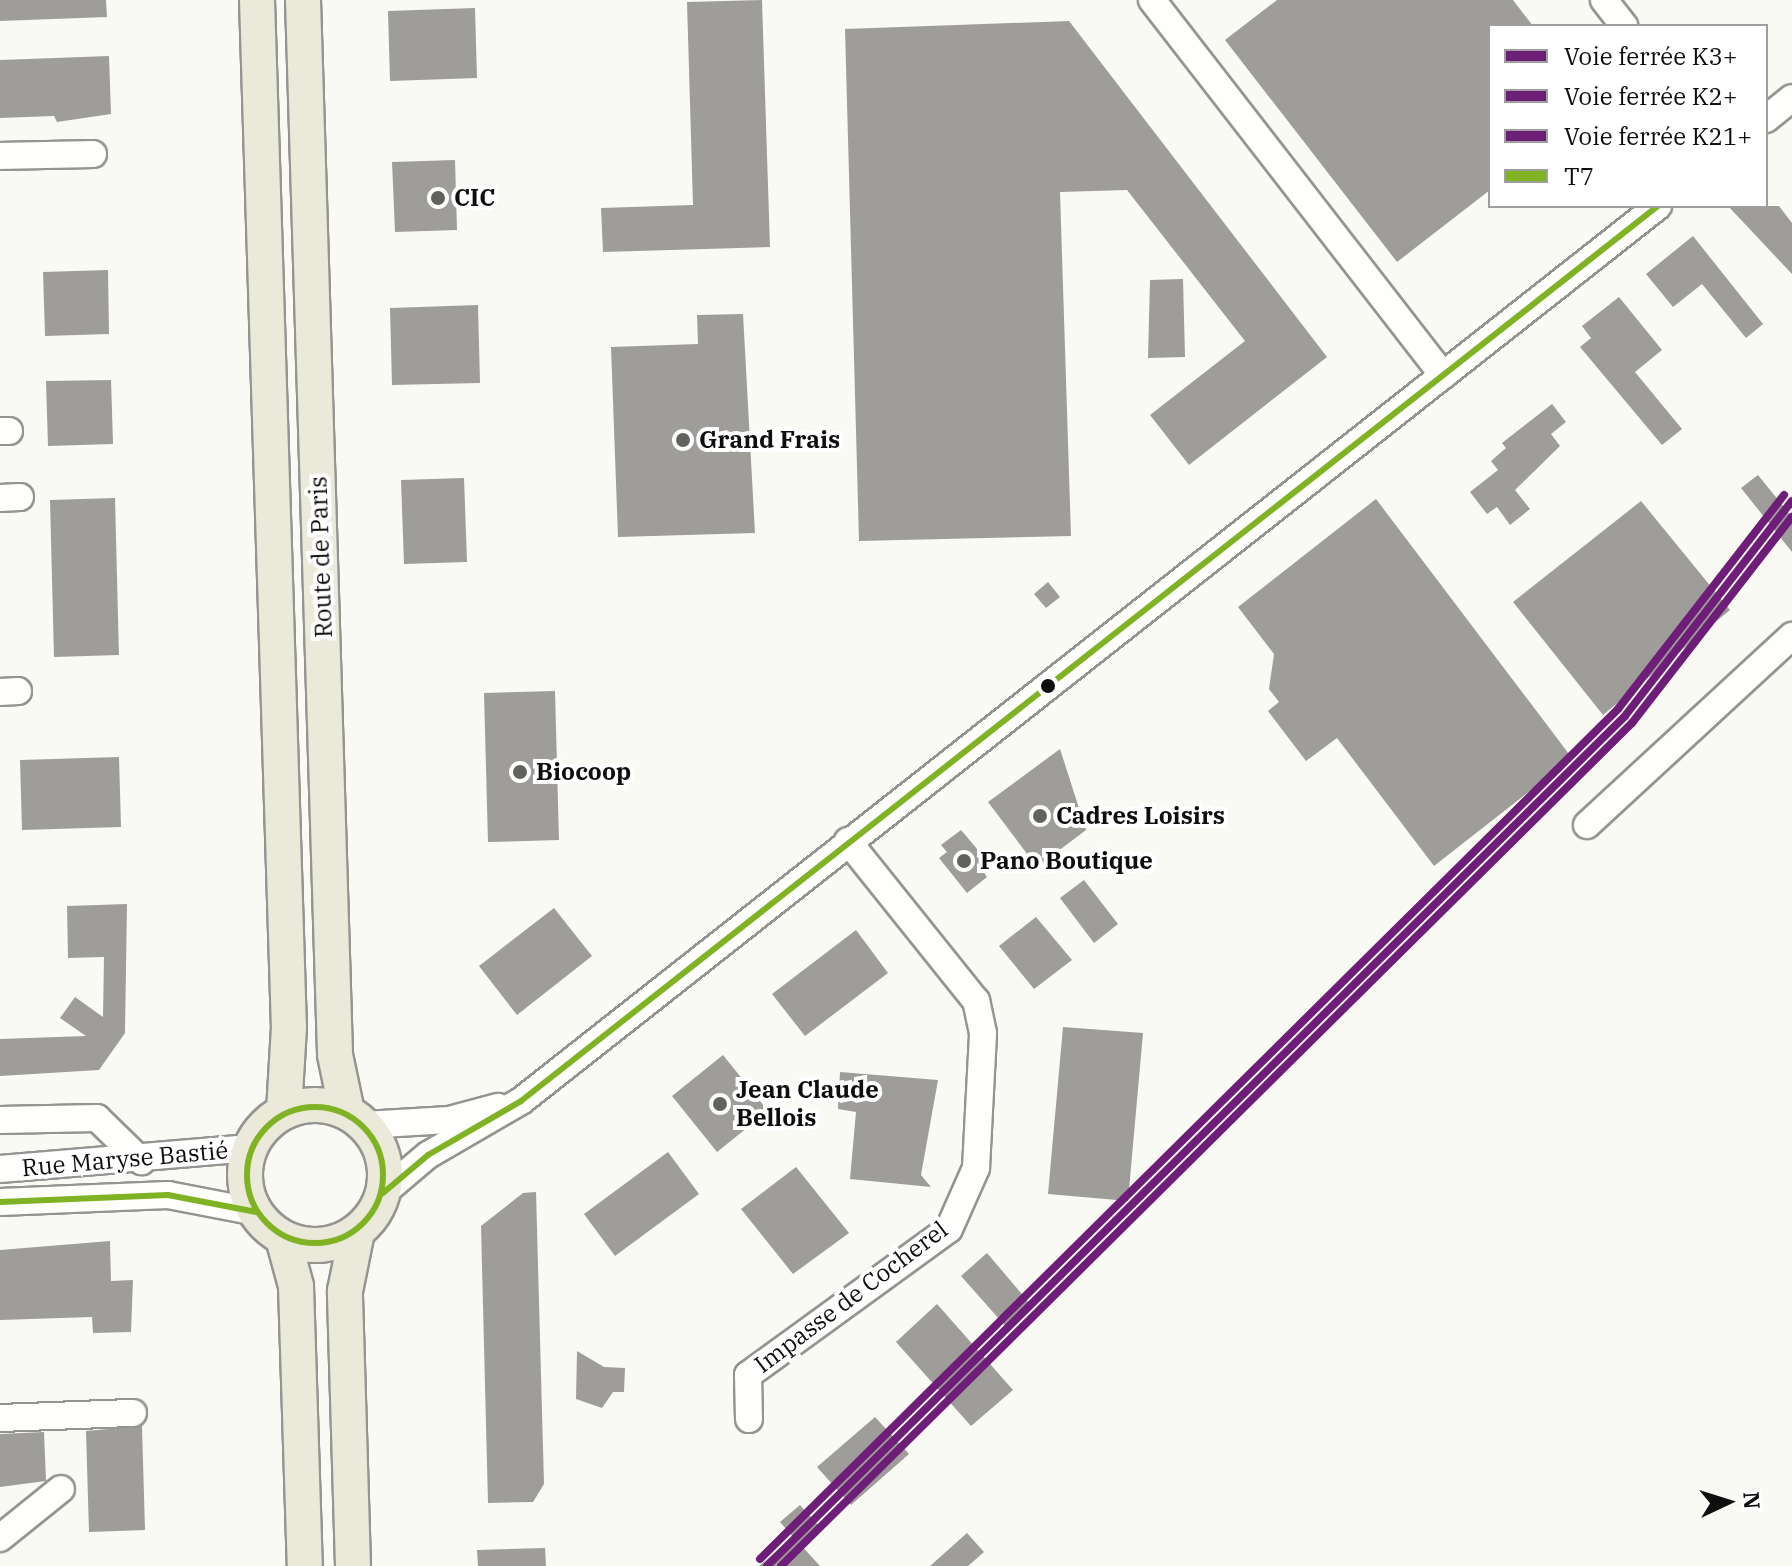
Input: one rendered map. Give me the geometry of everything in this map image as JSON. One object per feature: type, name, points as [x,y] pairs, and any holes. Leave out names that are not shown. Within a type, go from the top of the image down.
[{"type":"main road","name":"Route de Paris","points":[[257,0],[289,1027],[284,1112]]},
{"type":"main road","name":"Route de Paris","points":[[303,0],[335,1055],[356,1119]]},
{"type":"main road","points":[[305,1566],[296,1286],[283,1238],[256,1212],[245,1180],[250,1148],[284,1112],[326,1105],[356,1119],[383,1157],[383,1193],[357,1232],[345,1291],[353,1566]]},
{"type":"main road","points":[[283,1238],[321,1245],[357,1232]]},
{"type":"street","points":[[1152,0],[1443,375]]},
{"type":"street","points":[[1604,0],[1622,24]]},
{"type":"street","points":[[1768,117],[1792,98]]},
{"type":"street","points":[[0,156],[93,154]]},
{"type":"street","points":[[383,1193],[428,1155],[521,1101],[1655,208]]},
{"type":"street","points":[[1587,825],[1792,636]]},
{"type":"street","name":"Impasse de Cocherel","points":[[749,1419],[748,1375],[949,1229],[976,1168],[983,1033],[976,1001],[848,841]]},
{"type":"street","points":[[356,1119],[449,1120],[521,1101]]},
{"type":"street","points":[[0,1120],[97,1118],[141,1161]]},
{"type":"street","name":"Rue Maryse Bastié","points":[[0,1169],[141,1161],[250,1148]]},
{"type":"street","name":"Rue Maryse Bastié","points":[[0,1202],[168,1195],[256,1212]]},
{"type":"street","points":[[0,1418],[133,1413]]},
{"type":"street","points":[[0,1538],[61,1489]]},
{"type":"building","points":[[0,0],[106,0],[107,17],[0,21]]},
{"type":"building","points":[[762,0],[770,247],[603,252],[601,208],[693,205],[687,2]]},
{"type":"building","points":[[1277,0],[1513,0],[1531,24],[1488,24],[1488,192],[1397,262],[1225,40]]},
{"type":"building","points":[[475,8],[477,78],[390,81],[388,11]]},
{"type":"building","points":[[1069,21],[1327,357],[1189,465],[1150,415],[1245,341],[1127,190],[1060,192],[1071,536],[859,541],[845,29]]},
{"type":"building","points":[[109,56],[111,114],[57,122],[54,116],[0,118],[0,60]]},
{"type":"building","points":[[455,160],[457,230],[395,232],[392,162]]},
{"type":"building","points":[[1779,206],[1792,223],[1792,274],[1730,208]]},
{"type":"building","points":[[1693,236],[1763,324],[1746,338],[1702,284],[1673,307],[1646,274]]},
{"type":"building","points":[[108,270],[109,334],[45,336],[43,272]]},
{"type":"building","points":[[1183,279],[1185,357],[1148,358],[1150,280]]},
{"type":"building","points":[[1619,297],[1662,350],[1635,372],[1682,429],[1662,445],[1580,347],[1591,338],[1582,326]]},
{"type":"building","points":[[478,305],[480,383],[392,385],[390,308]]},
{"type":"building","name":"Grand Frais","points":[[743,314],[755,533],[618,537],[611,347],[698,344],[697,315]]},
{"type":"building","points":[[111,380],[113,444],[48,446],[46,381]]},
{"type":"building","points":[[1552,404],[1566,422],[1551,434],[1560,446],[1515,490],[1530,509],[1510,525],[1497,507],[1487,514],[1470,492],[1498,470],[1491,461],[1506,448],[1502,443]]},
{"type":"building","points":[[1758,475],[1792,517],[1792,552],[1741,488]]},
{"type":"building","points":[[464,478],[467,562],[404,564],[401,480]]},
{"type":"building","points":[[115,498],[119,655],[54,657],[50,500]]},
{"type":"building","points":[[1376,499],[1572,758],[1434,866],[1337,738],[1306,761],[1268,711],[1279,702],[1269,689],[1274,654],[1238,607]]},
{"type":"building","points":[[1641,501],[1730,610],[1603,715],[1513,602]]},
{"type":"building","points":[[1048,582],[1060,597],[1046,608],[1034,594]]},
{"type":"building","name":"Biocoop","points":[[555,691],[559,840],[488,842],[484,693]]},
{"type":"building","name":"Cadres Loisirs","points":[[1060,749],[1086,830],[1037,867],[988,802]]},
{"type":"building","points":[[119,757],[121,827],[22,830],[20,760]]},
{"type":"building","name":"Pano Boutique","points":[[961,830],[989,863],[982,870],[987,877],[967,893],[939,858],[947,852],[941,845]]},
{"type":"building","points":[[1084,880],[1118,924],[1094,943],[1060,898]]},
{"type":"building","points":[[127,904],[125,1033],[99,1070],[0,1076],[0,1039],[86,1036],[60,1018],[75,997],[103,1017],[104,957],[68,958],[67,906]]},
{"type":"building","points":[[554,908],[592,956],[517,1015],[479,966]]},
{"type":"building","points":[[1036,917],[1072,960],[1034,989],[999,946]]},
{"type":"building","points":[[856,930],[888,973],[805,1036],[772,994]]},
{"type":"building","points":[[1063,1027],[1143,1033],[1128,1201],[1048,1194]]},
{"type":"building","name":"Jean Claude Bellois","points":[[723,1055],[768,1111],[717,1152],[672,1096]]},
{"type":"building","points":[[840,1072],[938,1080],[921,1175],[931,1187],[850,1179],[856,1112],[838,1109]]},
{"type":"building","points":[[668,1152],[699,1194],[615,1256],[584,1214]]},
{"type":"building","points":[[796,1167],[849,1233],[793,1274],[741,1209]]},
{"type":"building","points":[[536,1192],[544,1484],[533,1502],[488,1503],[481,1226],[523,1193]]},
{"type":"building","points":[[110,1241],[111,1281],[133,1280],[131,1332],[93,1333],[92,1317],[0,1320],[0,1250]]},
{"type":"building","points":[[987,1253],[1032,1306],[1008,1329],[961,1276]]},
{"type":"building","points":[[937,1304],[1013,1390],[971,1426],[896,1342]]},
{"type":"building","points":[[577,1351],[604,1367],[625,1368],[624,1392],[613,1392],[602,1408],[576,1399]]},
{"type":"building","points":[[875,1417],[909,1454],[851,1505],[817,1467]]},
{"type":"building","points":[[142,1426],[145,1530],[89,1532],[86,1431]]},
{"type":"building","points":[[44,1432],[46,1481],[0,1487],[0,1434]]},
{"type":"building","points":[[800,1505],[819,1526],[799,1543],[820,1566],[759,1566],[793,1537],[780,1522]]},
{"type":"building","points":[[967,1533],[984,1552],[968,1566],[930,1566]]},
{"type":"building","points":[[545,1548],[546,1566],[478,1566],[477,1550]]},
{"type":"rail line","name":"K21+","points":[[760,1559],[1618,709],[1784,495]]},
{"type":"rail line","name":"K3+","points":[[767,1566],[1625,716],[1792,501]]},
{"type":"rail line","name":"K2+","points":[[781,1566],[1632,723],[1792,517]]},
{"type":"transit line","name":"T7","points":[[383,1193],[428,1155],[521,1101],[1655,208]]},
{"type":"transit line","name":"T7","points":[[315,1107],[341,1112],[363,1127],[378,1149],[383,1175],[378,1201],[363,1223],[341,1238],[315,1243],[289,1238],[267,1223],[252,1201],[247,1175],[252,1149],[267,1127],[289,1112],[315,1107]]},
{"type":"transit line","name":"T7","points":[[0,1202],[168,1195],[256,1212]]},
{"type":"place","name":"CIC","points":[[438,198]]},
{"type":"place","name":"Grand Frais","points":[[683,440]]},
{"type":"place","name":"Biocoop","points":[[520,772]]},
{"type":"place","name":"Cadres Loisirs","points":[[1040,816]]},
{"type":"place","name":"Pano Boutique","points":[[964,861]]},
{"type":"place","name":"Jean Claude Bellois","points":[[720,1104]]}]
